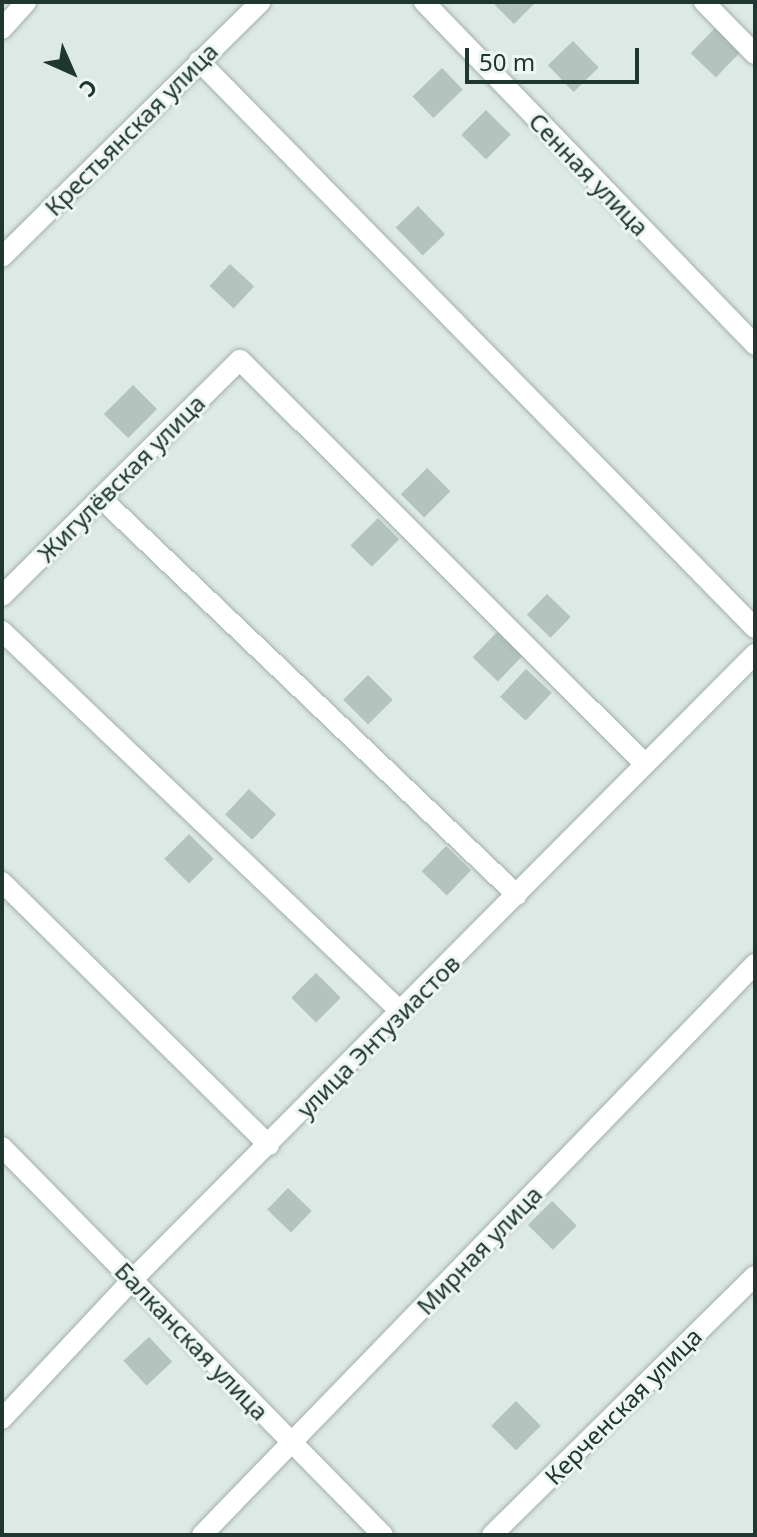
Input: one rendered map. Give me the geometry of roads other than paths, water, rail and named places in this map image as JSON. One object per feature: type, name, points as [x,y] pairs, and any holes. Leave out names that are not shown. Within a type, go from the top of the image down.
[{"type":"street","points":[[2,29],[26,2]]},
{"type":"street","name":"Крестьянская улица","points":[[2,257],[261,2]]},
{"type":"street","name":"Сенная улица","points":[[424,2],[755,345]]},
{"type":"street","points":[[704,2],[755,54]]},
{"type":"street","points":[[199,61],[755,628]]},
{"type":"street","name":"Жигулёвская улица","points":[[2,596],[240,360],[644,763]]},
{"type":"street","points":[[101,498],[517,895]]},
{"type":"street","points":[[2,631],[400,1011]]},
{"type":"street","name":"улица Энтузиастов","points":[[6,1407],[755,654]]},
{"type":"street","points":[[2,882],[269,1145]]},
{"type":"street","name":"Мирная улица","points":[[202,1535],[755,964]]},
{"type":"street","name":"Балканская улица","points":[[2,1147],[383,1535]]},
{"type":"street","name":"Керченская улица","points":[[492,1535],[755,1276]]}]
